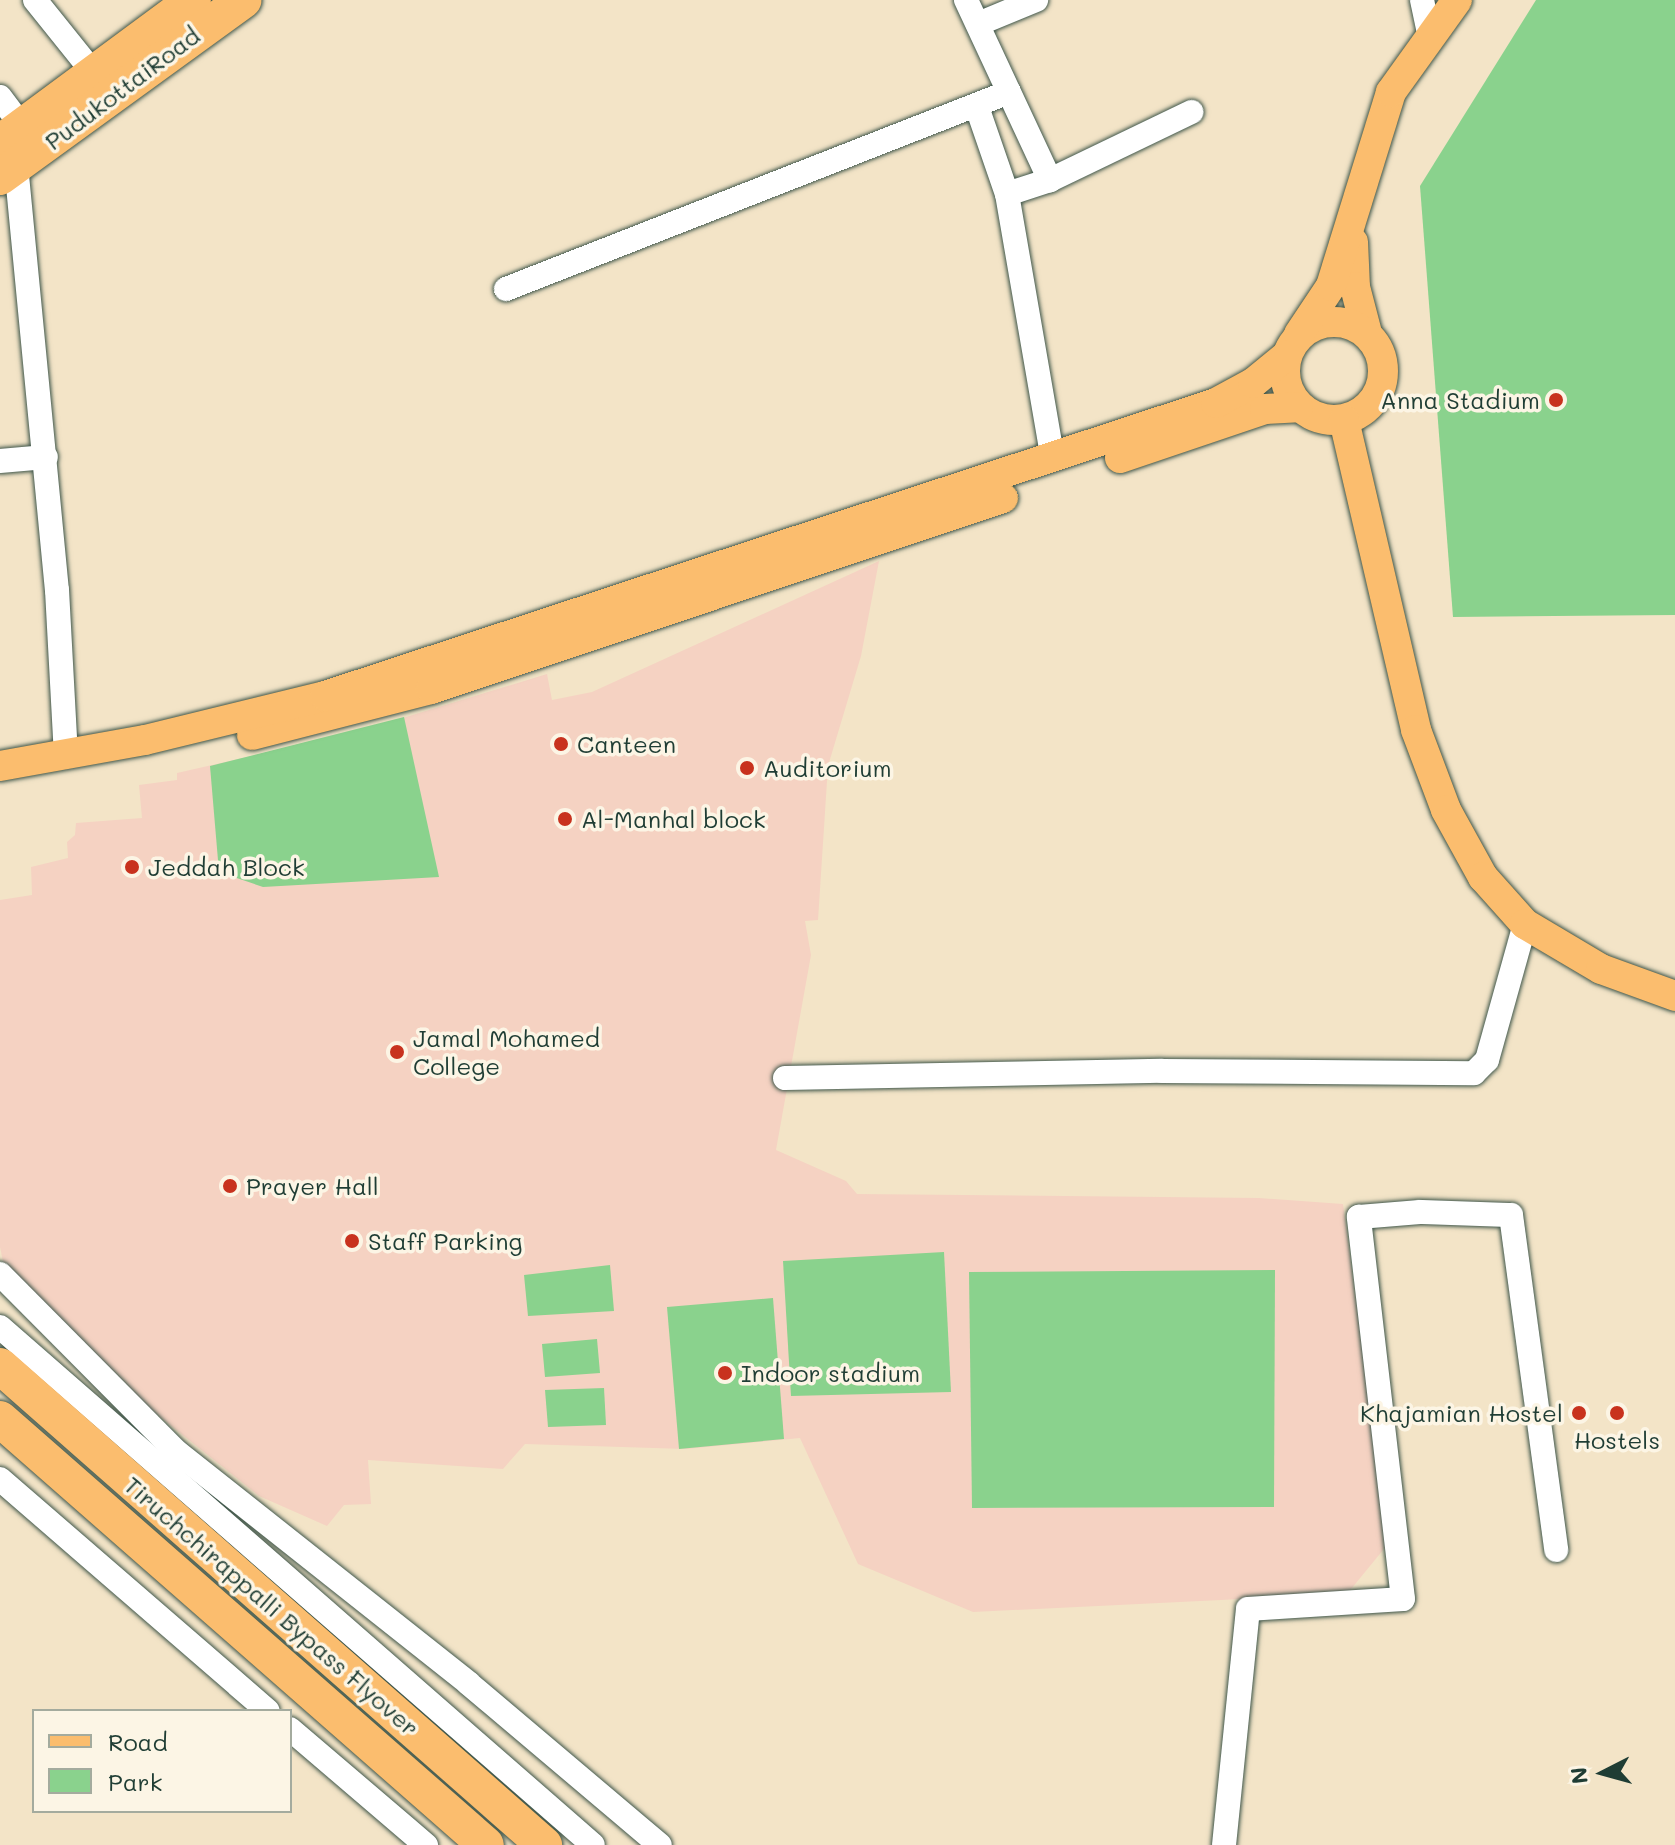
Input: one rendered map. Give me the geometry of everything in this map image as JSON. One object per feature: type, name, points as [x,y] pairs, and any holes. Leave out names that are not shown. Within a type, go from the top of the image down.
[{"type":"highway","name":"PudukottaiRoad","points":[[16,152],[244,0]]},
{"type":"highway","points":[[16,152],[92,71],[170,6]]},
{"type":"highway","name":"Tiruchchirappalli Bypass Flyover","points":[[0,1366],[544,1845]]},
{"type":"highway","name":"Tiruchchirappalli Bypass Flyover","points":[[0,1419],[486,1845]]},
{"type":"main road","points":[[834,544],[1053,459],[1216,403],[1253,383],[1292,345],[1331,286],[1391,92],[1457,0]]},
{"type":"main road","points":[[1292,345],[1285,383],[1298,407],[1319,420],[1344,420],[1362,413],[1383,380],[1381,357],[1367,333],[1355,287],[1352,216]]},
{"type":"main road","points":[[1292,345],[1333,322],[1367,333]]},
{"type":"main road","points":[[0,787],[146,749],[834,544],[1265,409],[1298,407]]},
{"type":"main road","points":[[1344,420],[1416,730],[1446,810],[1483,877],[1525,924],[1601,969],[1675,996]]},
{"type":"main road","points":[[0,766],[66,754],[146,749]]},
{"type":"street","points":[[35,0],[92,71]]},
{"type":"street","points":[[966,0],[1050,180]]},
{"type":"street","points":[[978,24],[1036,0]]},
{"type":"street","points":[[1422,0],[1430,38]]},
{"type":"street","points":[[506,289],[1009,92]]},
{"type":"street","points":[[0,97],[16,152],[46,457],[66,754]]},
{"type":"street","points":[[977,107],[1007,194],[1053,459]]},
{"type":"street","points":[[1007,194],[1050,180],[1191,112]]},
{"type":"street","points":[[0,461],[46,457]]},
{"type":"street","points":[[785,1078],[1162,1071],[1474,1073],[1487,1060],[1525,924]]},
{"type":"street","points":[[1224,1845],[1248,1609],[1403,1599],[1359,1217],[1420,1212],[1511,1215],[1522,1269],[1556,1550]]},
{"type":"street","points":[[0,1274],[177,1452],[468,1683],[660,1845]]},
{"type":"street","points":[[0,1327],[593,1845]]},
{"type":"street","points":[[0,1479],[266,1709]]},
{"type":"street","points":[[292,1731],[426,1845]]},
{"type":"shaded area","name":"Jamal Mohamed College","points":[[879,561],[861,656],[828,766],[818,920],[805,921],[811,955],[776,1150],[846,1181],[857,1194],[1259,1198],[1343,1204],[1388,1544],[1347,1594],[973,1612],[858,1564],[800,1438],[686,1449],[525,1444],[503,1469],[368,1460],[371,1504],[344,1505],[327,1526],[259,1496],[140,1401],[7,1281],[0,1247],[0,900],[32,895],[31,867],[68,858],[67,842],[75,835],[76,823],[142,818],[139,785],[177,780],[177,773],[357,732],[547,674],[552,700],[592,692]]},
{"type":"green space","name":"Anna Stadium","points":[[1536,0],[1675,0],[1675,615],[1453,617],[1420,186]]},
{"type":"green space","points":[[404,717],[439,877],[263,887],[219,872],[210,766]]},
{"type":"green space","points":[[944,1252],[951,1392],[791,1396],[783,1261]]},
{"type":"green space","points":[[610,1265],[614,1311],[528,1316],[524,1275]]},
{"type":"green space","points":[[1275,1270],[1274,1507],[972,1508],[969,1272]]},
{"type":"green space","name":"Indoor stadium","points":[[773,1298],[784,1439],[679,1449],[667,1307]]},
{"type":"green space","points":[[597,1339],[600,1373],[545,1377],[542,1344]]},
{"type":"green space","points":[[604,1388],[606,1425],[548,1427],[545,1390]]},
{"type":"place","name":"Anna Stadium","points":[[1556,400]]},
{"type":"place","name":"Canteen","points":[[561,744]]},
{"type":"place","name":"Auditorium","points":[[747,768]]},
{"type":"place","name":"Al-Manhal block","points":[[565,819]]},
{"type":"place","name":"Jeddah Block","points":[[132,867]]},
{"type":"place","name":"Jamal Mohamed College","points":[[397,1052]]},
{"type":"place","name":"Prayer Hall","points":[[230,1186]]},
{"type":"place","name":"Staff Parking","points":[[352,1241]]},
{"type":"place","name":"Indoor stadium","points":[[725,1373]]},
{"type":"place","name":"Khajamian Hostel","points":[[1579,1413]]},
{"type":"place","name":"Hostels","points":[[1617,1413]]}]
